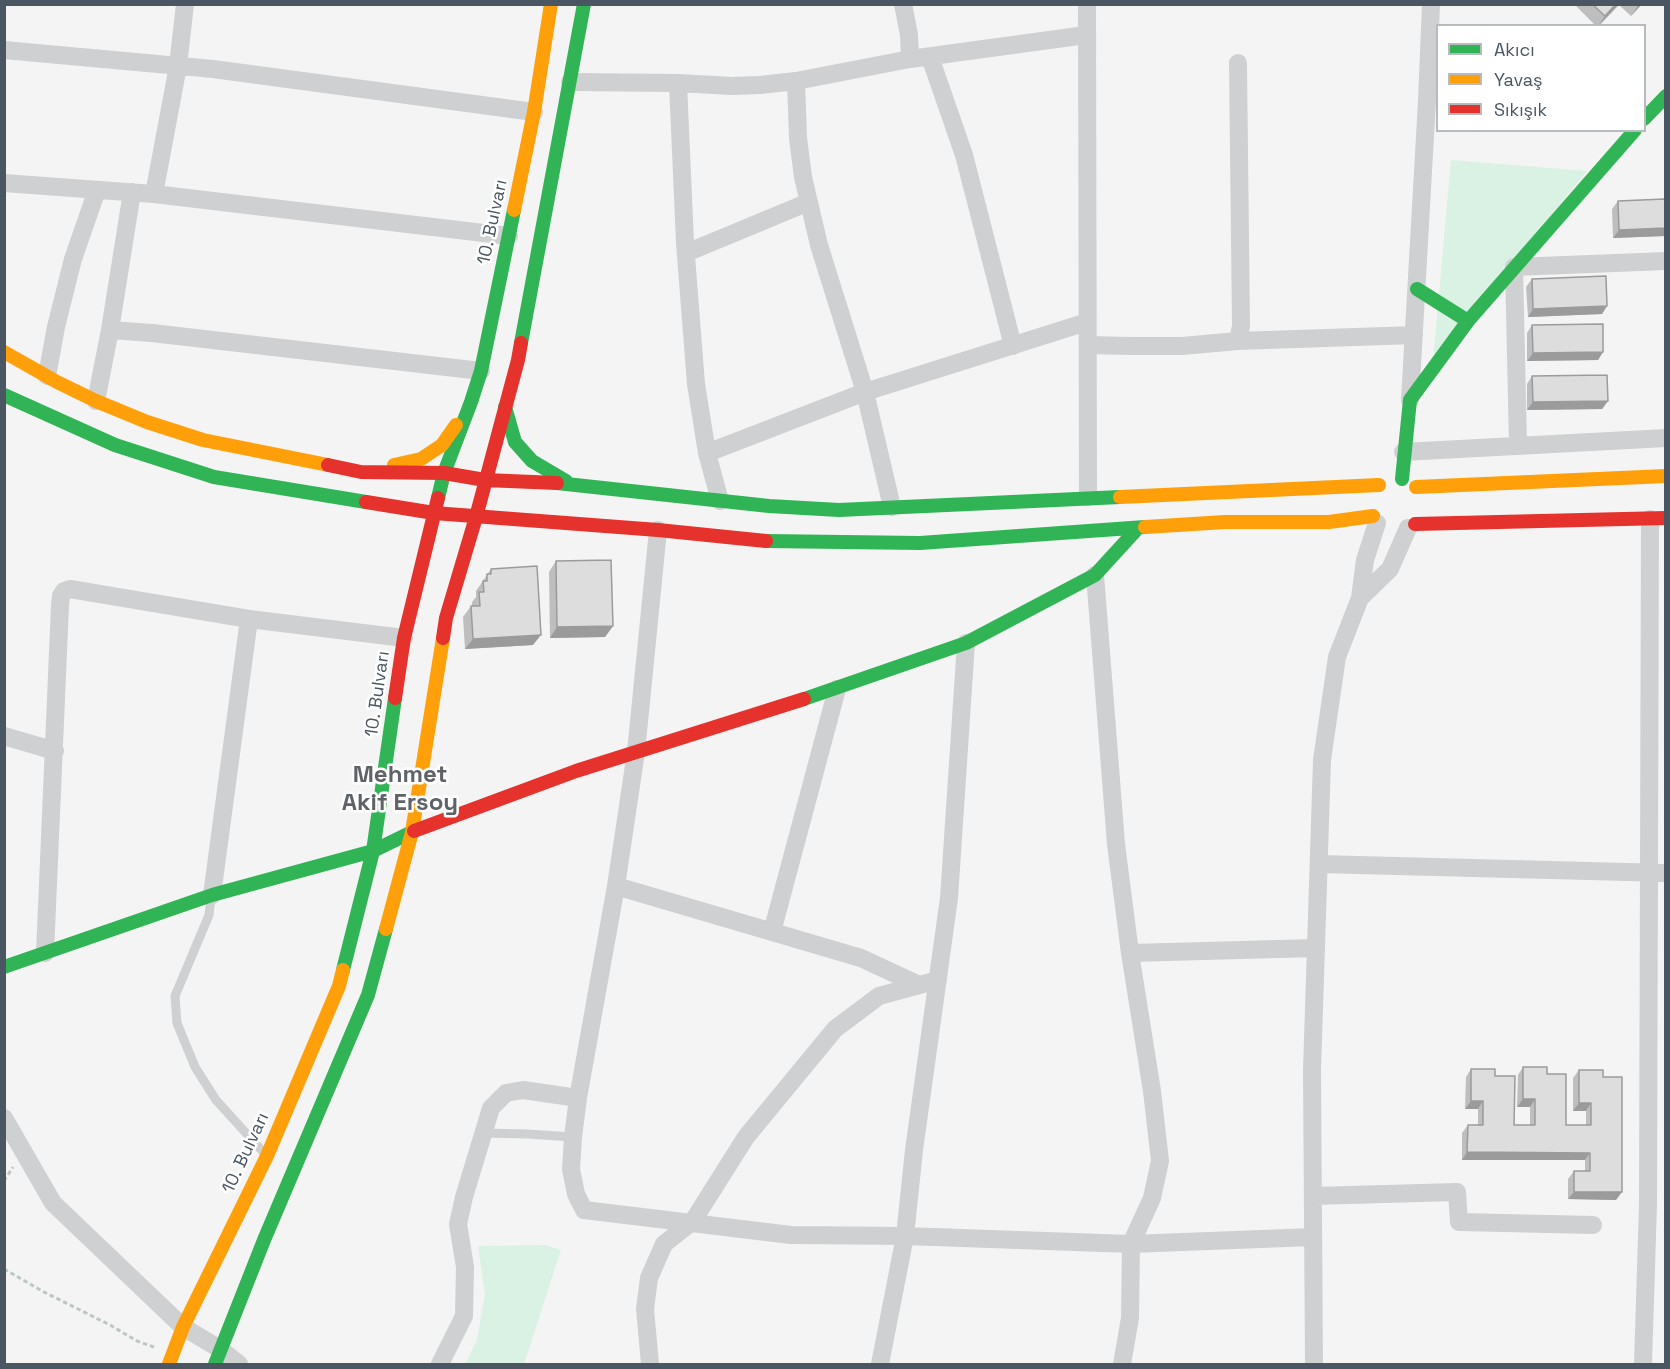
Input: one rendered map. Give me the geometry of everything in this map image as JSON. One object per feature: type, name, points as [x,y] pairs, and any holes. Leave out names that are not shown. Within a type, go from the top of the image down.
[{"type":"main road","name":"10. Bulvarı","points":[[170,1361],[183,1327],[267,1155],[339,986],[373,851],[404,638],[444,473],[481,370],[534,112],[551,4]]},
{"type":"main road","points":[[218,1357],[264,1240],[368,995],[412,832],[446,618],[518,360],[584,4]]},
{"type":"main road","points":[[1654,114],[1665,96]]},
{"type":"main road","points":[[1402,479],[1410,400],[1468,321],[1633,132]]},
{"type":"main road","points":[[1417,289],[1468,321]]},
{"type":"main road","points":[[4,352],[96,401],[147,422],[203,440],[361,472],[444,473],[485,480],[568,483],[769,506],[839,510],[1088,497],[1378,486]]},
{"type":"main road","points":[[4,395],[115,445],[214,477],[434,513],[476,517],[658,530],[765,541],[920,543],[1225,522],[1329,522],[1375,519]]},
{"type":"main road","points":[[361,472],[421,459],[442,446],[471,402]]},
{"type":"main road","points":[[505,406],[515,442],[532,461],[568,483]]},
{"type":"main road","points":[[1416,487],[1665,476]]},
{"type":"main road","points":[[1402,479],[1416,487],[1420,494],[1423,506],[1420,518],[1411,526],[1400,531],[1384,528],[1375,519],[1370,508],[1371,500],[1378,486],[1385,481],[1402,479]]},
{"type":"main road","points":[[1411,526],[1658,518]]},
{"type":"main road","points":[[4,967],[212,895],[373,851],[412,832],[576,771],[837,689],[966,642],[1095,575],[1138,528]]},
{"type":"street","points":[[154,194],[178,66],[184,4]]},
{"type":"street","points":[[903,4],[909,35],[910,59]]},
{"type":"street","points":[[1087,4],[1088,497]]},
{"type":"street","points":[[1410,400],[1431,4]]},
{"type":"street","points":[[570,82],[732,86],[796,81],[910,59],[1086,35]]},
{"type":"street","points":[[4,50],[213,69],[534,112]]},
{"type":"street","points":[[930,57],[964,155],[1013,346]]},
{"type":"street","points":[[1238,63],[1241,326],[1238,341]]},
{"type":"street","points":[[796,81],[798,138],[803,177],[819,245],[865,392],[892,507]]},
{"type":"street","points":[[678,83],[686,253],[696,384],[707,453],[720,501]]},
{"type":"street","points":[[4,183],[154,194],[509,236]]},
{"type":"street","points":[[47,376],[56,327],[73,259],[97,190]]},
{"type":"street","points":[[96,401],[132,192]]},
{"type":"street","points":[[686,253],[809,202]]},
{"type":"street","points":[[1518,445],[1514,267],[1665,261]]},
{"type":"street","points":[[707,453],[865,392],[1087,322]]},
{"type":"street","points":[[110,330],[481,370]]},
{"type":"street","points":[[1088,345],[1182,346],[1238,341],[1414,335]]},
{"type":"street","points":[[1404,452],[1665,438]]},
{"type":"street","points":[[1643,1365],[1657,1204],[1658,518]]},
{"type":"street","points":[[1314,1365],[1312,1070],[1322,760],[1336,657],[1360,598],[1365,560],[1375,519]]},
{"type":"street","points":[[1360,598],[1390,569],[1411,526]]},
{"type":"street","points":[[658,530],[636,752],[616,886],[573,1137],[571,1169],[576,1194],[584,1210],[791,1235],[905,1236],[1131,1244],[1313,1237]]},
{"type":"street","points":[[1095,575],[1116,843],[1160,1161],[1152,1198],[1131,1244],[1130,1318],[1122,1365]]},
{"type":"street","points":[[45,953],[60,606],[64,591],[70,589],[249,619],[404,638]]},
{"type":"street","points":[[212,895],[249,619]]},
{"type":"street","points":[[880,1365],[905,1236],[914,1150],[949,898],[966,642]]},
{"type":"street","points":[[772,932],[837,689]]},
{"type":"street","points":[[4,736],[55,752]]},
{"type":"street","points":[[1319,864],[1657,873]]},
{"type":"street","points":[[616,886],[861,958],[920,985]]},
{"type":"street","points":[[1130,953],[1316,948]]},
{"type":"street","points":[[650,1365],[645,1309],[649,1278],[664,1244],[691,1223],[746,1137],[835,1029],[879,996],[938,980]]},
{"type":"street","points":[[440,1365],[464,1316],[465,1267],[458,1224],[491,1108],[506,1093],[523,1090],[578,1098]]},
{"type":"street","points":[[4,1119],[53,1203],[183,1327],[218,1357],[239,1365]]},
{"type":"street","points":[[1313,1196],[1456,1192],[1459,1222],[1593,1225]]},
{"type":"lane","points":[[212,895],[209,915],[175,996],[177,1023],[195,1067],[216,1100],[267,1155]]},
{"type":"lane","points":[[483,1133],[573,1137]]},
{"type":"path","points":[[4,1269],[44,1292],[110,1324],[137,1341],[156,1347],[170,1361]]},
{"type":"green space","points":[[1451,160],[1587,171],[1433,361]]},
{"type":"green space","points":[[545,1245],[561,1250],[524,1364],[465,1364],[477,1340],[485,1294],[478,1246]]},
{"type":"building","points":[[1592,4],[1616,4],[1605,16]]},
{"type":"building","points":[[1665,199],[1665,228],[1619,230],[1618,201]]},
{"type":"building","points":[[1606,276],[1607,306],[1533,309],[1532,279]]},
{"type":"building","points":[[1603,324],[1603,352],[1533,353],[1532,325]]},
{"type":"building","points":[[1607,375],[1608,401],[1533,402],[1532,376]]},
{"type":"building","points":[[611,560],[613,626],[557,627],[556,561]]},
{"type":"building","points":[[537,566],[541,635],[473,639],[471,606],[480,606],[479,592],[484,592],[483,581],[487,581],[487,574],[491,574],[491,569]]},
{"type":"building","points":[[1523,1067],[1547,1067],[1547,1074],[1566,1074],[1566,1125],[1591,1125],[1591,1103],[1579,1103],[1579,1070],[1603,1070],[1603,1077],[1622,1077],[1622,1192],[1574,1192],[1574,1171],[1590,1171],[1590,1153],[1467,1152],[1468,1125],[1483,1125],[1483,1101],[1471,1101],[1471,1069],[1495,1069],[1495,1076],[1515,1076],[1514,1125],[1535,1125],[1535,1099],[1523,1099]]},
{"type":"traffic: fast","points":[[521,343],[584,4]]},
{"type":"traffic: fast","points":[[1646,117],[1666,96]]},
{"type":"traffic: fast","points":[[1402,479],[1410,400],[1468,321],[1633,132]]},
{"type":"traffic: fast","points":[[438,498],[444,473],[481,371],[514,210]]},
{"type":"traffic: fast","points":[[1417,289],[1468,321]]},
{"type":"traffic: fast","points":[[4,395],[115,445],[214,477],[366,502]]},
{"type":"traffic: fast","points":[[505,407],[515,442],[532,461],[566,481]]},
{"type":"traffic: fast","points":[[557,483],[769,506],[839,510],[1120,497]]},
{"type":"traffic: fast","points":[[766,541],[920,543],[1145,527]]},
{"type":"traffic: fast","points":[[804,699],[966,643],[1095,575],[1138,528]]},
{"type":"traffic: fast","points":[[343,970],[373,851],[395,698]]},
{"type":"traffic: fast","points":[[4,967],[212,895],[373,851],[414,831]]},
{"type":"traffic: fast","points":[[215,1364],[264,1240],[368,995],[386,929]]},
{"type":"traffic: slow","points":[[514,210],[534,112],[551,4]]},
{"type":"traffic: slow","points":[[4,352],[57,382],[147,422],[203,440],[328,465]]},
{"type":"traffic: slow","points":[[394,465],[421,459],[442,445],[456,425]]},
{"type":"traffic: slow","points":[[1416,487],[1666,476]]},
{"type":"traffic: slow","points":[[1120,497],[1379,485]]},
{"type":"traffic: slow","points":[[1145,527],[1225,522],[1329,522],[1373,516]]},
{"type":"traffic: slow","points":[[386,929],[412,832],[443,638]]},
{"type":"traffic: slow","points":[[169,1364],[183,1327],[267,1156],[339,986],[343,970]]},
{"type":"traffic: jam","points":[[443,638],[446,618],[476,517],[521,343]]},
{"type":"traffic: jam","points":[[328,465],[361,472],[444,473],[485,480],[557,483]]},
{"type":"traffic: jam","points":[[395,698],[404,638],[438,498]]},
{"type":"traffic: jam","points":[[366,502],[434,513],[658,530],[766,541]]},
{"type":"traffic: jam","points":[[1415,524],[1666,518]]},
{"type":"traffic: jam","points":[[414,831],[576,771],[804,699]]},
{"type":"district","name":"Mehmet Akif Ersoy","points":[[400,789]]}]
